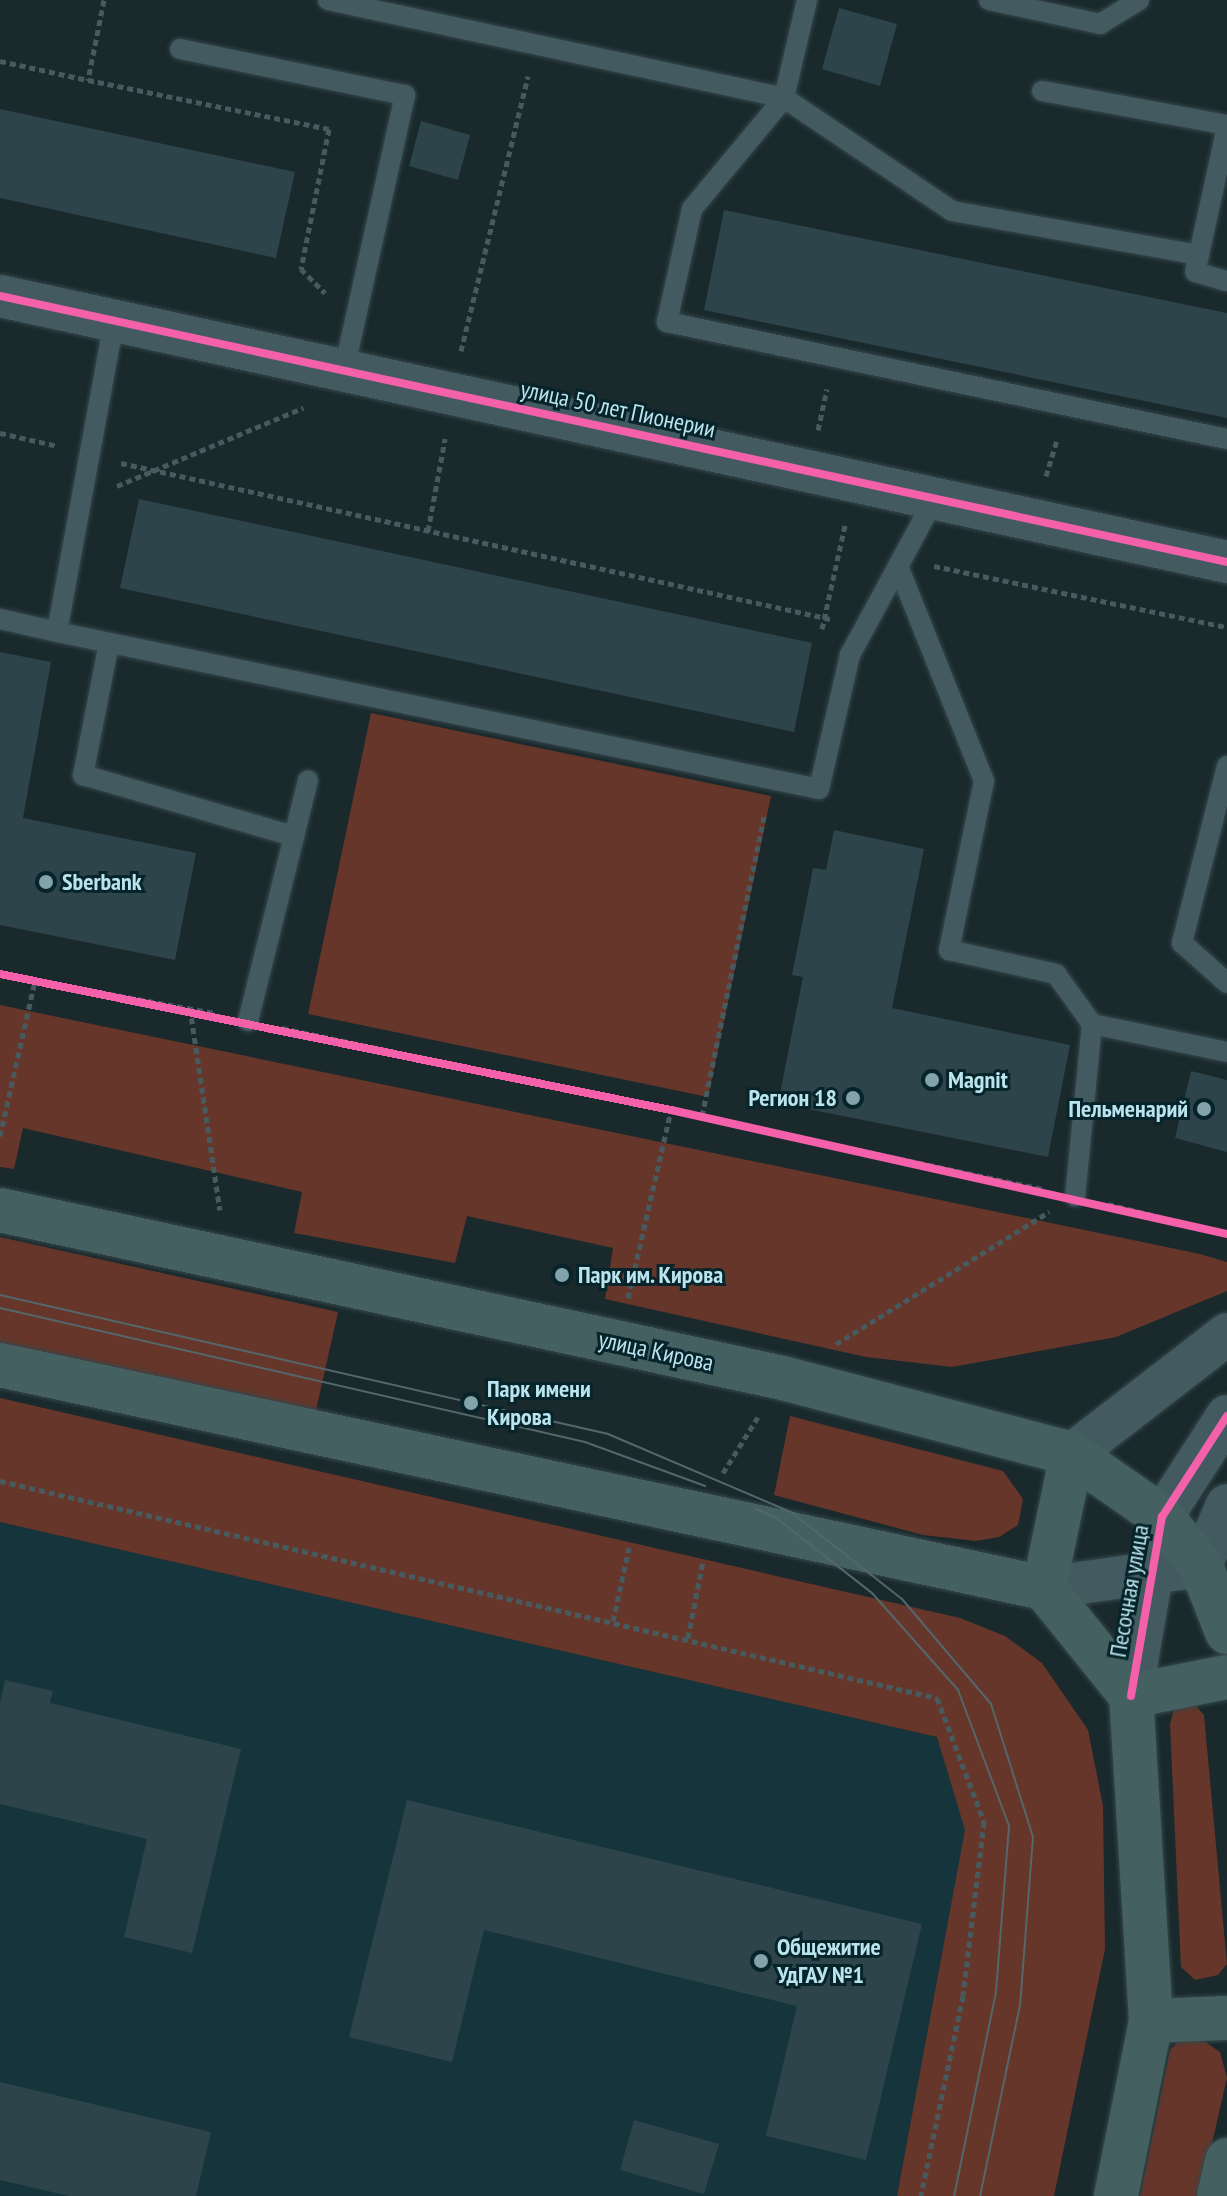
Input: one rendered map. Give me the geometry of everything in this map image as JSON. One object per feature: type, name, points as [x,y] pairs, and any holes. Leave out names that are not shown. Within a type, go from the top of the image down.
[{"type":"main road","name":"улица Кирова","points":[[0,1210],[783,1378],[1072,1454],[1162,1517],[1201,1566],[1227,1632]]},
{"type":"main road","points":[[0,1365],[1044,1588],[1131,1696],[1227,1677]]},
{"type":"main road","points":[[1044,1588],[1072,1454]]},
{"type":"main road","name":"Песочная улица","points":[[1116,2196],[1151,2021],[1131,1696]]},
{"type":"main road","points":[[1151,2021],[1227,2018]]},
{"type":"main road","points":[[1219,2196],[1227,2160]]},
{"type":"street","name":"улица 50 лет Пионерии","points":[[0,296],[1227,562]]},
{"type":"street","points":[[1072,1454],[1227,1334]]},
{"type":"street","name":"Песочная улица","points":[[1131,1696],[1162,1517],[1227,1416]]},
{"type":"street","points":[[1201,1566],[1227,1505]]},
{"type":"street","name":"Песочная улица","points":[[1044,1588],[1201,1566]]},
{"type":"lane","points":[[328,0],[784,98],[952,211],[1199,255]]},
{"type":"lane","points":[[807,0],[784,98],[692,209],[667,322],[1227,439]]},
{"type":"lane","points":[[989,0],[1100,24],[1139,0]]},
{"type":"lane","points":[[180,49],[405,95],[344,370]]},
{"type":"lane","points":[[1042,91],[1227,126],[1195,272],[1227,281]]},
{"type":"lane","points":[[57,632],[114,320]]},
{"type":"lane","points":[[0,619],[819,789],[850,655],[935,498]]},
{"type":"lane","points":[[900,563],[984,781],[949,950],[1056,974],[1092,1024],[1075,1196]]},
{"type":"lane","points":[[109,643],[83,775],[293,836]]},
{"type":"lane","points":[[1227,766],[1182,943],[1227,983]]},
{"type":"lane","points":[[248,1021],[308,780]]},
{"type":"lane","points":[[1092,1024],[1227,1052]]},
{"type":"path","points":[[88,80],[104,0]]},
{"type":"path","points":[[468,324],[535,44]]},
{"type":"path","points":[[0,61],[329,129],[301,269],[328,296],[326,308]]},
{"type":"path","points":[[816,439],[834,356]]},
{"type":"path","points":[[1043,488],[1068,405]]},
{"type":"path","points":[[81,500],[306,407]]},
{"type":"path","points":[[0,433],[89,454]]},
{"type":"path","points":[[151,472],[866,626]]},
{"type":"path","points":[[821,638],[854,481]]},
{"type":"path","points":[[900,563],[1227,627]]},
{"type":"path","points":[[702,1116],[772,779]]},
{"type":"path","points":[[0,974],[190,1008],[702,1116],[1075,1196],[1227,1234]]},
{"type":"path","points":[[0,1136],[35,981]]},
{"type":"path","points":[[190,1008],[228,1259]]},
{"type":"path","points":[[642,1301],[627,1298],[671,1110]]},
{"type":"path","points":[[0,1481],[937,1698],[984,1822],[963,1996],[921,2196]]},
{"type":"path","points":[[613,1621],[630,1541]]},
{"type":"shaded area","points":[[371,713],[771,796],[708,1097],[308,1014]]},
{"type":"shaded area","points":[[0,1005],[1200,1254],[1227,1262],[1227,1291],[1116,1337],[952,1367],[866,1357],[605,1299],[613,1248],[467,1216],[455,1263],[294,1233],[302,1192],[23,1128],[14,1169],[0,1167]]},
{"type":"shaded area","points":[[0,1237],[338,1312],[315,1415],[0,1345]]},
{"type":"shaded area","points":[[0,1398],[960,1618],[1005,1636],[1042,1663],[1088,1730],[1103,1806],[1105,1949],[1054,2196],[897,2196],[965,1830],[937,1737],[0,1522]]},
{"type":"shaded area","points":[[790,1416],[1003,1471],[1023,1499],[1018,1525],[999,1537],[976,1541],[923,1535],[774,1495]]},
{"type":"shaded area","points":[[0,1522],[937,1737],[966,1830],[897,2196],[0,2196]]},
{"type":"shaded area","points":[[1183,1705],[1196,1706],[1204,1715],[1227,1964],[1218,1975],[1195,1980],[1181,1967],[1170,1724],[1174,1709]]},
{"type":"shaded area","points":[[1200,2038],[1220,2052],[1227,2078],[1200,2196],[1140,2196],[1170,2050],[1179,2041]]},
{"type":"building","points":[[839,8],[897,24],[880,86],[822,69]]},
{"type":"building","points":[[0,109],[295,172],[276,258],[0,198]]},
{"type":"building","points":[[421,121],[470,135],[458,180],[409,166]]},
{"type":"building","points":[[724,210],[1227,313],[1227,418],[704,310]]},
{"type":"building","points":[[139,499],[812,643],[794,732],[120,588]]},
{"type":"building","points":[[0,652],[51,662],[23,818],[196,853],[175,960],[0,925]]},
{"type":"building","points":[[834,830],[924,849],[892,1008],[1070,1045],[1048,1157],[778,1103],[803,977],[792,975],[813,868],[826,870]]},
{"type":"building","name":"Пельменарий","points":[[1191,1071],[1227,1080],[1227,1152],[1175,1138]]},
{"type":"building","points":[[5,1680],[53,1691],[50,1703],[241,1749],[192,1953],[124,1937],[147,1839],[0,1804],[0,1703]]},
{"type":"building","name":"Общежитие УдГАУ №1","points":[[407,1800],[922,1924],[866,2160],[766,2136],[797,2006],[484,1930],[452,2062],[349,2037]]},
{"type":"building","points":[[0,2082],[211,2132],[196,2196],[69,2196],[0,2180]]},
{"type":"building","points":[[634,2120],[719,2144],[704,2194],[620,2170]]},
{"type":"tram line","points":[[0,1295],[608,1434],[791,1512],[902,1599],[991,1704],[1033,1837],[1020,2005],[980,2196]]},
{"type":"tram line","points":[[0,1308],[585,1442],[705,1486]]},
{"type":"tram line","points":[[756,1509],[775,1517],[872,1593],[958,1690],[1009,1826],[996,1992],[954,2196]]},
{"type":"cycle path","points":[[0,296],[1227,562]]},
{"type":"cycle path","points":[[0,974],[671,1110],[1227,1234]]},
{"type":"cycle path","points":[[1131,1696],[1162,1517],[1227,1416]]},
{"type":"place","name":"Sberbank","points":[[46,882]]},
{"type":"place","name":"Magnit","points":[[932,1080]]},
{"type":"place","name":"Регион 18","points":[[853,1098]]},
{"type":"place","name":"Пельменарий","points":[[1204,1109]]},
{"type":"place","name":"Парк им. Кирова","points":[[562,1275]]},
{"type":"place","name":"Парк имени Кирова","points":[[471,1403]]},
{"type":"place","name":"Общежитие УдГАУ №1","points":[[761,1961]]}]
